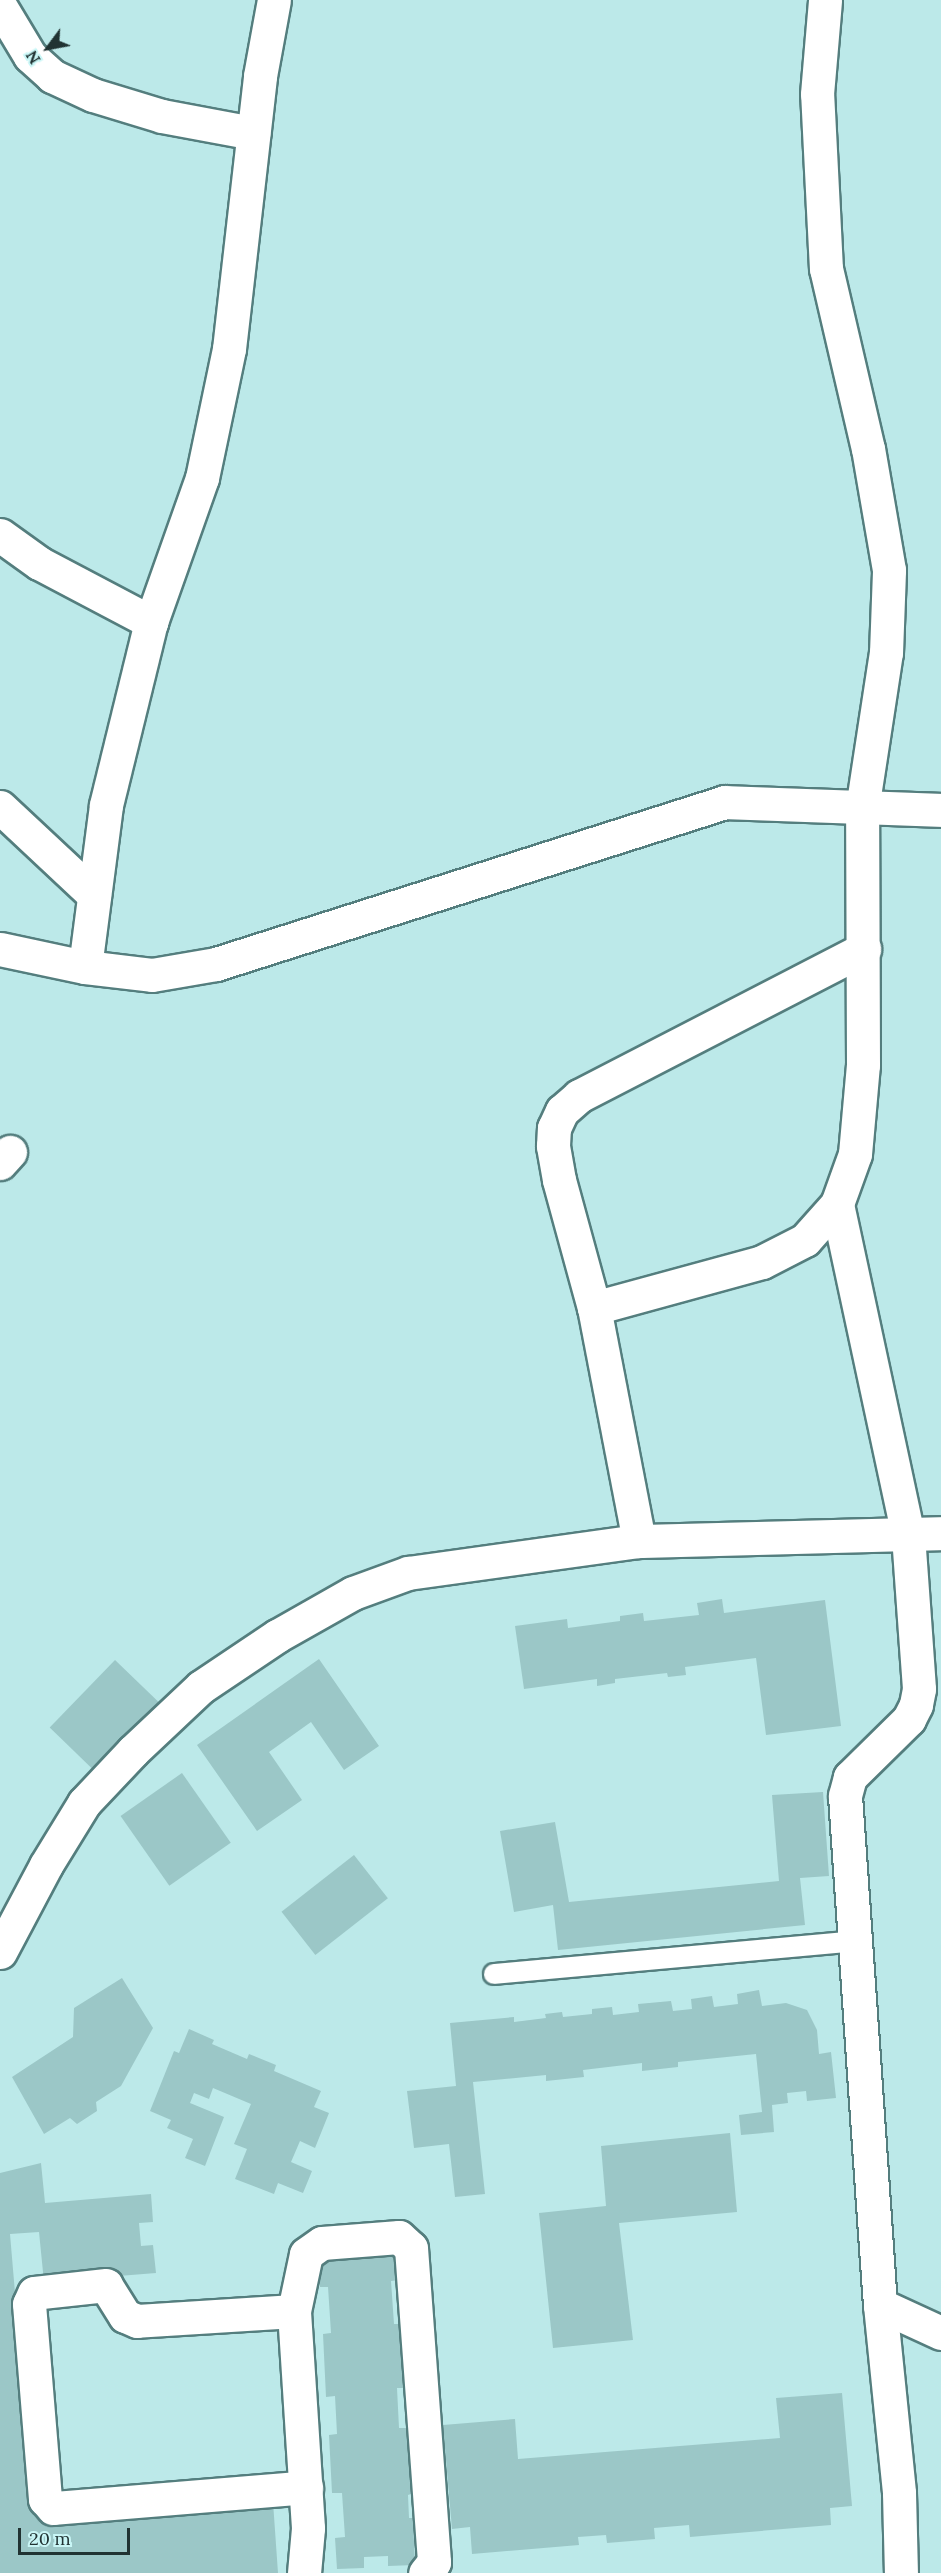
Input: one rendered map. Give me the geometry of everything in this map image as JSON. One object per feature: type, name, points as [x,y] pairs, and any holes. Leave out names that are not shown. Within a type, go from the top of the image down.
[{"type":"street","points":[[85,967],[106,805],[151,622],[202,478],[224,373],[253,133],[274,0]]},
{"type":"street","points":[[594,1308],[762,1262],[806,1240],[837,1204],[855,1154],[862,1065],[864,949],[862,809],[886,654],[889,570],[868,448],[826,269],[817,94],[825,0]]},
{"type":"street","points":[[0,6],[30,56],[52,76],[93,96],[162,116],[253,133]]},
{"type":"street","points":[[0,535],[39,563],[151,622]]},
{"type":"street","points":[[0,949],[85,967],[152,975],[216,964],[725,802],[862,809],[941,810]]},
{"type":"street","points":[[0,807],[94,895]]},
{"type":"street","points":[[639,1541],[594,1308],[559,1180],[553,1146],[554,1128],[562,1110],[579,1096],[864,949]]},
{"type":"street","points":[[837,1204],[908,1535],[919,1689],[916,1705],[909,1719],[850,1777],[845,1796],[880,2305],[899,2493],[901,2573]]},
{"type":"street","points":[[0,1952],[46,1865],[84,1803],[133,1751],[201,1687],[277,1636],[353,1593],[408,1573],[639,1541],[941,1533]]},
{"type":"street","points":[[304,2573],[308,2528],[294,2311],[306,2254],[322,2243],[399,2237],[411,2248],[434,2562],[424,2573]]},
{"type":"street","points":[[294,2311],[136,2321],[125,2316],[106,2285],[34,2293],[29,2304],[45,2499],[53,2508],[306,2487]]},
{"type":"street","points":[[880,2305],[941,2333]]},
{"type":"lane","points":[[494,1974],[855,1941]]},
{"type":"building","points":[[722,1599],[724,1613],[825,1600],[841,1726],[766,1735],[756,1658],[685,1667],[686,1675],[668,1677],[667,1673],[615,1679],[615,1683],[597,1686],[597,1679],[524,1689],[515,1626],[567,1619],[568,1628],[620,1621],[620,1616],[643,1613],[644,1621],[699,1615],[697,1603]]},
{"type":"building","points":[[319,1659],[379,1746],[344,1770],[311,1722],[269,1752],[302,1800],[257,1831],[197,1745]]},
{"type":"building","points":[[115,1660],[162,1706],[97,1773],[50,1728]]},
{"type":"building","points":[[182,1773],[231,1843],[169,1886],[121,1816]]},
{"type":"building","points":[[823,1792],[829,1876],[800,1878],[805,1925],[558,1950],[553,1905],[514,1912],[500,1831],[555,1822],[569,1902],[779,1881],[772,1795]]},
{"type":"building","points":[[354,1855],[388,1898],[315,1955],[282,1912]]},
{"type":"building","points":[[122,1978],[153,2028],[121,2086],[96,2102],[97,2111],[77,2124],[70,2118],[44,2134],[12,2077],[73,2037],[74,2008]]},
{"type":"building","points":[[759,1990],[762,2006],[786,2003],[807,2010],[817,2030],[819,2054],[831,2052],[836,2098],[807,2101],[806,2091],[787,2093],[788,2103],[772,2105],[774,2132],[741,2135],[739,2115],[762,2112],[756,2054],[678,2062],[678,2067],[642,2071],[642,2063],[583,2070],[584,2077],[546,2081],[546,2075],[473,2082],[485,2194],[455,2197],[449,2144],[414,2148],[407,2091],[456,2086],[450,2023],[514,2017],[514,2022],[546,2018],[545,2014],[562,2012],[563,2017],[592,2014],[592,2009],[612,2007],[613,2015],[639,2012],[638,2004],[671,2001],[673,2011],[692,2009],[691,1999],[712,1996],[714,2007],[738,2004],[737,1994]]},
{"type":"building","points":[[189,2029],[214,2040],[212,2044],[247,2059],[249,2054],[276,2065],[274,2071],[321,2091],[314,2107],[329,2113],[315,2148],[300,2141],[291,2162],[312,2171],[303,2193],[278,2183],[274,2194],[235,2179],[247,2149],[234,2144],[251,2104],[213,2088],[209,2099],[194,2093],[190,2103],[224,2117],[205,2166],[185,2158],[193,2139],[167,2128],[171,2120],[150,2111],[174,2051],[179,2053]]},
{"type":"building","points":[[730,2133],[737,2212],[619,2223],[633,2340],[553,2348],[539,2213],[606,2206],[601,2146]]},
{"type":"building","points":[[41,2163],[45,2203],[151,2194],[153,2222],[139,2223],[141,2246],[153,2245],[156,2273],[44,2282],[39,2232],[10,2234],[34,2516],[273,2502],[278,2573],[0,2573],[0,2173]]},
{"type":"building","points":[[396,2249],[399,2280],[391,2281],[394,2324],[401,2324],[405,2388],[397,2388],[399,2428],[408,2428],[411,2494],[408,2495],[409,2518],[413,2518],[415,2565],[388,2566],[388,2556],[364,2557],[364,2568],[337,2569],[335,2538],[345,2537],[342,2493],[332,2493],[329,2435],[337,2434],[335,2396],[326,2397],[323,2334],[331,2333],[328,2287],[320,2287],[318,2253]]},
{"type":"building","points":[[842,2393],[852,2506],[830,2508],[831,2525],[690,2537],[689,2525],[654,2528],[655,2539],[607,2543],[606,2535],[578,2537],[579,2545],[472,2554],[470,2527],[452,2529],[443,2425],[515,2419],[518,2459],[780,2438],[776,2398]]}]
